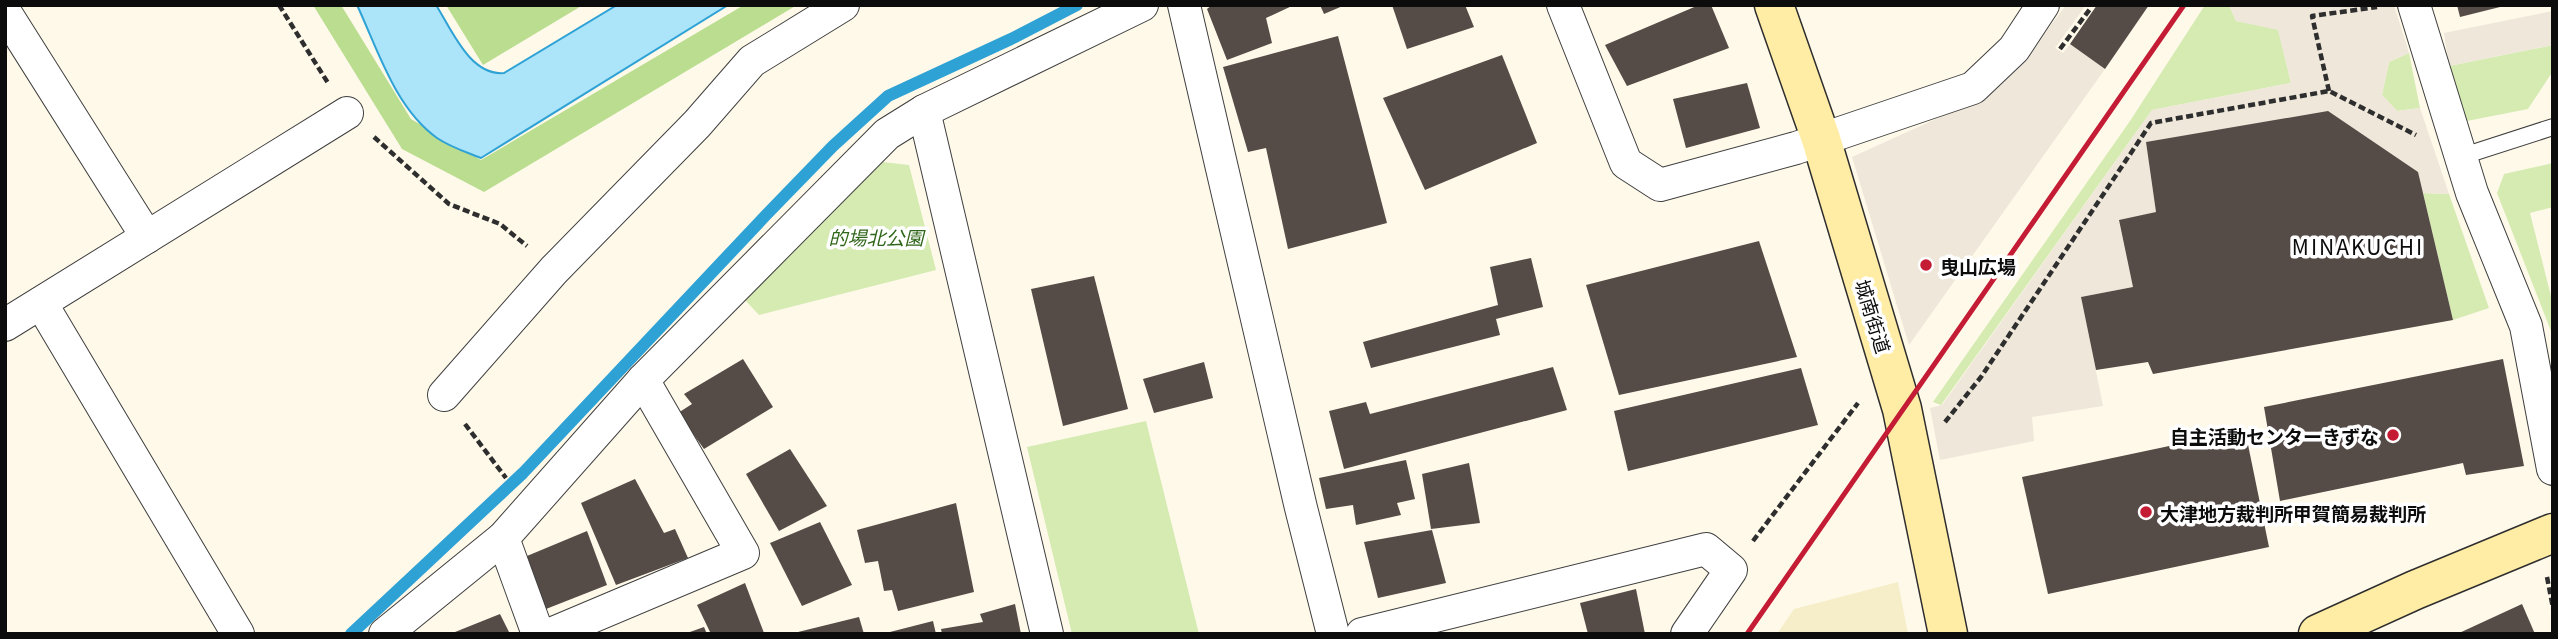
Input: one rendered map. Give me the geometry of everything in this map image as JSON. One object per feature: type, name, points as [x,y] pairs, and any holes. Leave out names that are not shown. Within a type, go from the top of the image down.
[{"type":"street","points":[[444,395],[554,270],[697,124],[752,61],[843,5]]},
{"type":"street","points":[[385,634],[503,538],[642,380],[887,134],[924,111],[1142,5]]},
{"type":"street","points":[[1184,5],[1333,634]]},
{"type":"street","points":[[1563,5],[1626,163],[1660,185],[1845,133],[1973,88],[2014,49],[2043,5]]},
{"type":"street","name":"城南街道","points":[[1774,5],[1821,139],[1902,409],[1948,634]]},
{"type":"street","points":[[2414,5],[2437,52],[2460,157],[2472,193],[2526,327],[2553,469]]},
{"type":"street","points":[[5,12],[147,237]]},
{"type":"street","points":[[924,111],[1047,634]]},
{"type":"street","points":[[5,325],[347,113]]},
{"type":"street","points":[[40,303],[238,634]]},
{"type":"street","points":[[551,634],[743,553],[642,380]]},
{"type":"street","points":[[2318,634],[2415,590],[2553,533]]},
{"type":"street","points":[[503,538],[538,634]]},
{"type":"street","points":[[1362,634],[1706,549],[1731,570],[1687,634]]},
{"type":"lane","points":[[2460,157],[2553,127]]},
{"type":"path","points":[[279,5],[347,113],[449,204],[500,224],[554,270]]},
{"type":"path","points":[[2329,90],[2312,16],[2389,5]]},
{"type":"path","points":[[2085,6],[2092,11]]},
{"type":"path","points":[[1943,424],[1981,377],[2151,123],[2329,90],[2460,157]]},
{"type":"path","points":[[444,395],[530,510]]},
{"type":"path","points":[[1731,570],[1861,399]]},
{"type":"shaded area","points":[[2066,5],[2086,5],[2055,48],[2063,53],[2070,44],[2105,69],[1909,345],[1852,157],[1989,95],[2024,60]]},
{"type":"shaded area","points":[[2229,5],[2394,5],[2409,53],[2389,62],[2382,95],[2397,111],[2420,108],[2449,194],[2423,193],[2328,112],[2146,142],[2156,212],[2119,221],[2133,287],[2081,297],[2103,406],[2032,417],[2034,441],[1940,460],[1930,408],[1942,405],[2152,110],[2291,83],[2278,30],[2236,21]]},
{"type":"shaded area","points":[[2553,11],[2553,45],[2449,66],[2444,33]]},
{"type":"shaded area","points":[[1898,582],[1908,634],[1777,634],[1794,609]]},
{"type":"green space","points":[[313,5],[341,5],[411,119],[481,160],[744,5],[797,5],[484,192],[402,149]]},
{"type":"green space","points":[[446,5],[583,5],[483,65]]},
{"type":"green space","points":[[2205,5],[2229,5],[2236,21],[2278,29],[2291,83],[2152,110],[1941,405],[1933,402],[2130,121]]},
{"type":"green space","points":[[2553,45],[2553,71],[2528,109],[2467,121],[2449,66]]},
{"type":"green space","points":[[2409,53],[2420,108],[2397,111],[2382,95],[2389,62]]},
{"type":"green space","name":"的場北公園","points":[[883,162],[909,165],[936,270],[759,315],[745,300]]},
{"type":"green space","points":[[2553,163],[2553,207],[2530,213],[2553,304],[2553,345],[2551,331],[2497,193],[2504,174]]},
{"type":"green space","points":[[2423,193],[2449,194],[2489,308],[2453,320]]},
{"type":"green space","points":[[1146,421],[1199,634],[1072,634],[1027,447]]},
{"type":"water","points":[[357,5],[436,5],[463,50],[472,59],[492,72],[504,73],[617,5],[728,5],[481,158],[453,147],[422,126],[389,77]]},
{"type":"building","points":[[1212,5],[1294,5],[1266,18],[1272,43],[1227,60],[1207,9]]},
{"type":"building","points":[[1320,5],[1345,5],[1324,14]]},
{"type":"building","points":[[1392,5],[1465,5],[1474,27],[1407,49]]},
{"type":"building","points":[[1699,5],[1711,5],[1729,48],[1627,86],[1605,45]]},
{"type":"building","points":[[2097,5],[2149,5],[2105,69],[2070,44]]},
{"type":"building","points":[[2457,5],[2504,5],[2504,6],[2460,17]]},
{"type":"building","points":[[1338,36],[1387,223],[1288,249],[1266,148],[1248,152],[1223,67]]},
{"type":"building","points":[[1502,55],[1537,143],[1425,190],[1383,98]]},
{"type":"building","points":[[1747,83],[1760,128],[1686,148],[1673,99]]},
{"type":"building","points":[[2328,111],[2418,172],[2453,320],[2153,374],[2148,362],[2096,370],[2081,297],[2133,287],[2119,220],[2156,212],[2146,142]]},
{"type":"building","points":[[1759,241],[1797,357],[1619,395],[1586,285]]},
{"type":"building","points":[[1531,258],[1543,307],[1496,319],[1500,335],[1371,368],[1363,342],[1498,305],[1490,267]]},
{"type":"building","points":[[1094,276],[1128,409],[1063,426],[1031,289]]},
{"type":"building","points":[[743,359],[773,407],[704,449],[678,413],[692,404],[684,394]]},
{"type":"building","name":"自主活動センターきずな","points":[[2503,359],[2524,466],[2466,475],[2463,463],[2280,501],[2264,407]]},
{"type":"building","points":[[1204,362],[1213,398],[1154,413],[1143,379]]},
{"type":"building","points":[[1553,367],[1567,410],[1344,469],[1329,411],[1366,402],[1370,414]]},
{"type":"building","points":[[1801,368],[1818,425],[1628,471],[1614,411]]},
{"type":"building","name":"大津地方裁判所甲賀簡易裁判所","points":[[2245,430],[2269,547],[2048,594],[2022,477]]},
{"type":"building","points":[[790,449],[827,506],[779,531],[746,474]]},
{"type":"building","points":[[1406,460],[1415,499],[1397,503],[1401,515],[1356,525],[1353,505],[1326,509],[1319,478]]},
{"type":"building","points":[[1469,463],[1480,523],[1431,529],[1422,474]]},
{"type":"building","points":[[635,479],[664,533],[675,529],[688,558],[616,585],[581,503]]},
{"type":"building","points":[[956,503],[974,592],[898,611],[892,590],[884,591],[878,561],[865,563],[857,530]]},
{"type":"building","points":[[820,522],[852,585],[802,606],[770,543]]},
{"type":"building","points":[[1432,530],[1446,583],[1378,598],[1364,542]]},
{"type":"building","points":[[587,531],[607,585],[546,609],[527,556]]},
{"type":"building","points":[[745,583],[764,633],[711,634],[697,605]]},
{"type":"building","points":[[1636,589],[1645,634],[1588,634],[1580,603]]},
{"type":"building","points":[[1015,604],[1021,634],[942,634],[941,629],[983,622],[980,614]]},
{"type":"building","points":[[2522,604],[2535,634],[2457,634]]},
{"type":"building","points":[[500,614],[510,634],[450,634]]},
{"type":"building","points":[[859,617],[864,634],[798,632]]},
{"type":"building","points":[[933,621],[936,634],[886,634],[886,633]]},
{"type":"building","points":[[704,627],[707,634],[687,634],[687,633]]},
{"type":"waterway","points":[[351,634],[523,473],[767,214],[833,146],[888,96],[1077,5]]},
{"type":"railway","points":[[1747,634],[2184,5]]},
{"type":"place","name":"曳山広場","points":[[1926,265]]},
{"type":"place","name":"自主活動センターきずな","points":[[2393,435]]},
{"type":"place","name":"大津地方裁判所甲賀簡易裁判所","points":[[2146,512]]},
{"type":"district","name":"MINAKUCHI","points":[[2358,246]]}]
